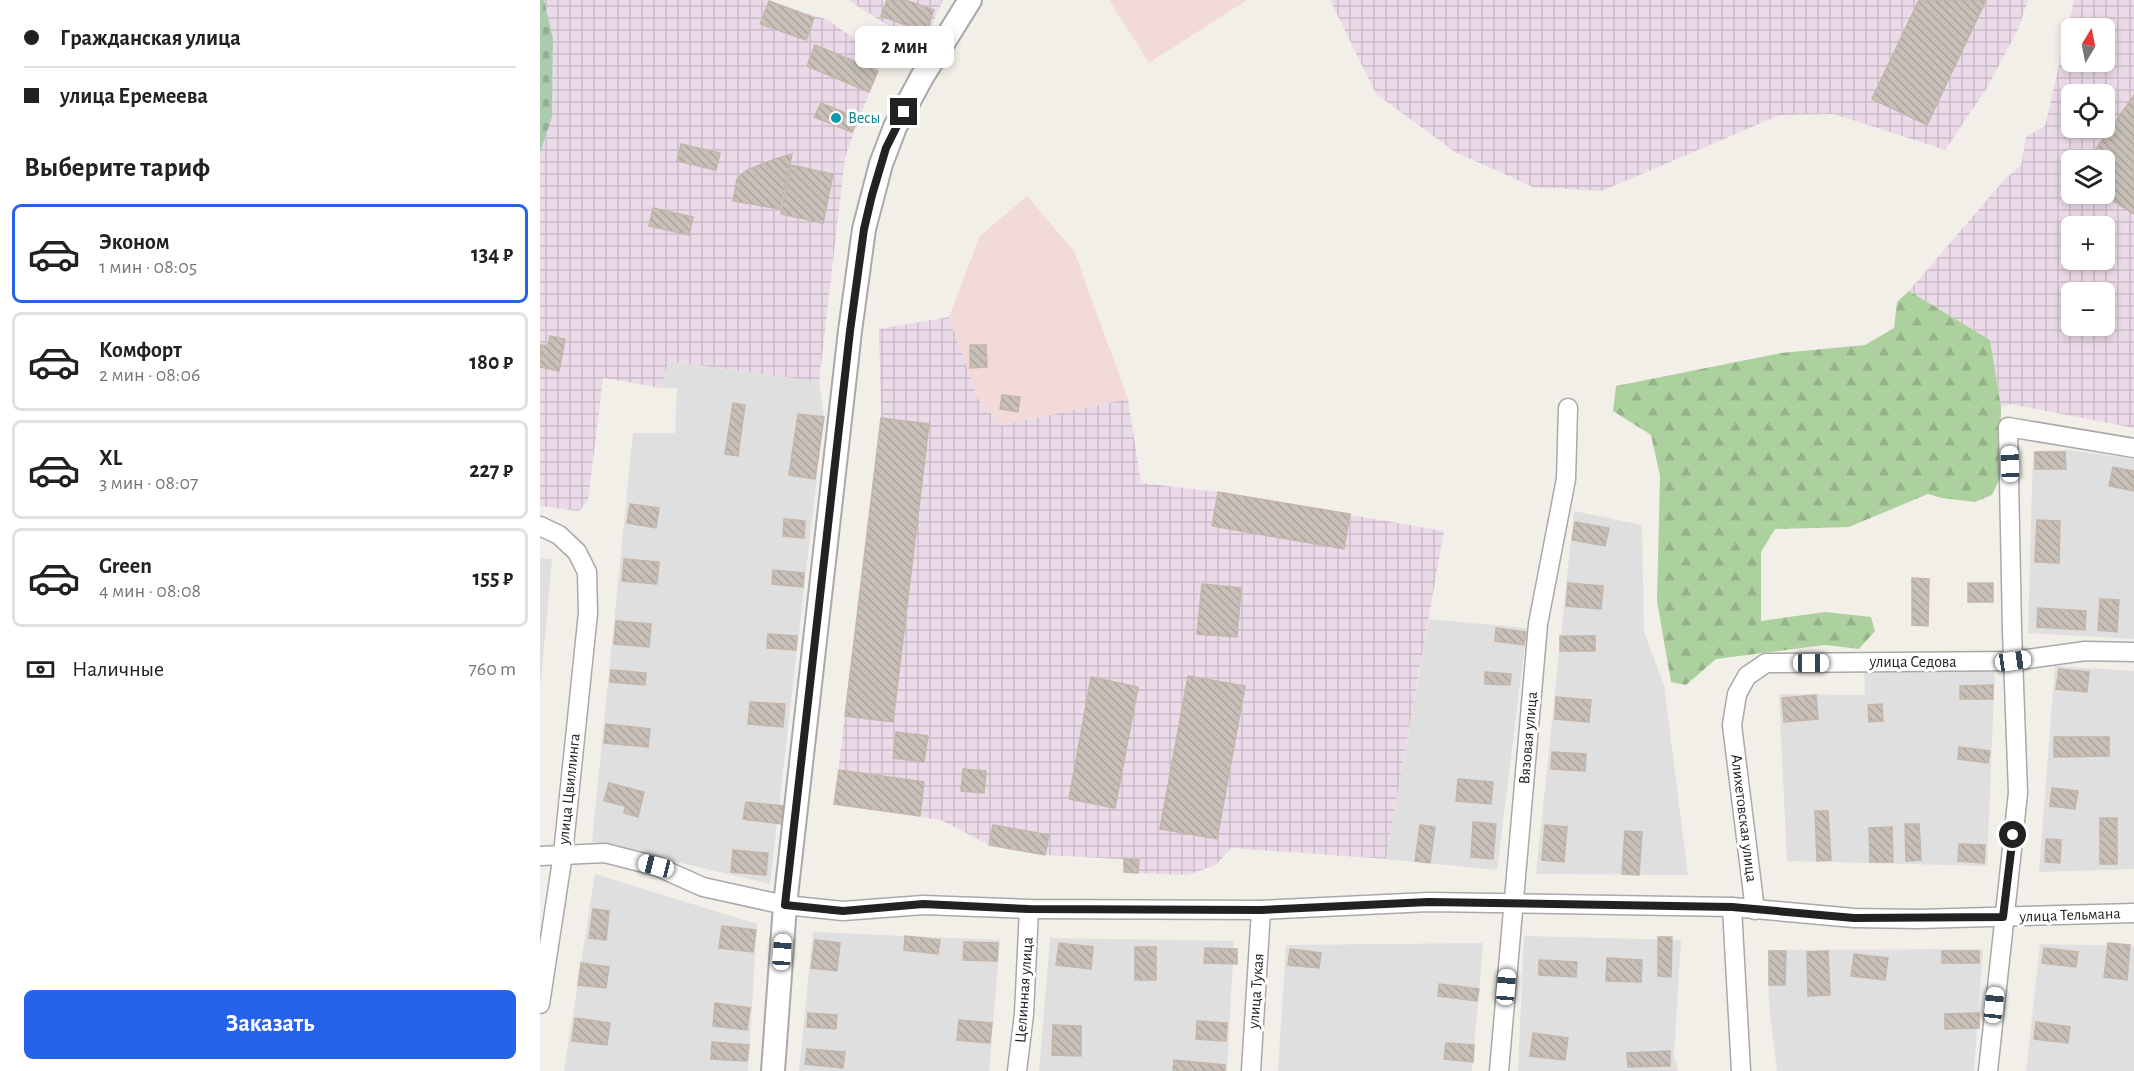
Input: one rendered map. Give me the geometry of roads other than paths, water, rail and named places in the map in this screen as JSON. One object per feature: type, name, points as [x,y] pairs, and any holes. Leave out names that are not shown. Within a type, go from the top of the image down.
[{"type":"street","points":[[773,1071],[785,905],[848,342],[864,229],[881,164],[895,128],[922,77],[970,0]]},
{"type":"street","name":"Вязовая улица","points":[[1499,1071],[1538,624],[1566,479],[1568,408]]},
{"type":"street","points":[[1988,1071],[2018,794],[2008,428],[2134,448]]},
{"type":"street","name":"улица Цвиллинга","points":[[540,526],[560,535],[577,552],[586,572],[588,613],[563,854],[540,1005]]},
{"type":"street","name":"улица Седова","points":[[1732,725],[1737,694],[1747,676],[1766,663],[2013,661],[2085,651],[2134,652]]},
{"type":"street","name":"Алихетовская улица","points":[[1732,725],[1755,910]]},
{"type":"street","name":"улица Тельмана","points":[[540,856],[605,853],[656,866],[703,887],[785,905],[843,911],[923,904],[1029,909],[1261,910],[1428,902],[1732,907],[1854,918],[2134,913]]},
{"type":"street","points":[[1732,907],[1741,1071]]},
{"type":"street","name":"Целинная улица","points":[[1017,1071],[1024,1014],[1029,909]]},
{"type":"street","name":"улица Тукая","points":[[1251,1071],[1261,910]]},
{"type":"place","name":"Весы","points":[[836,118]]}]
